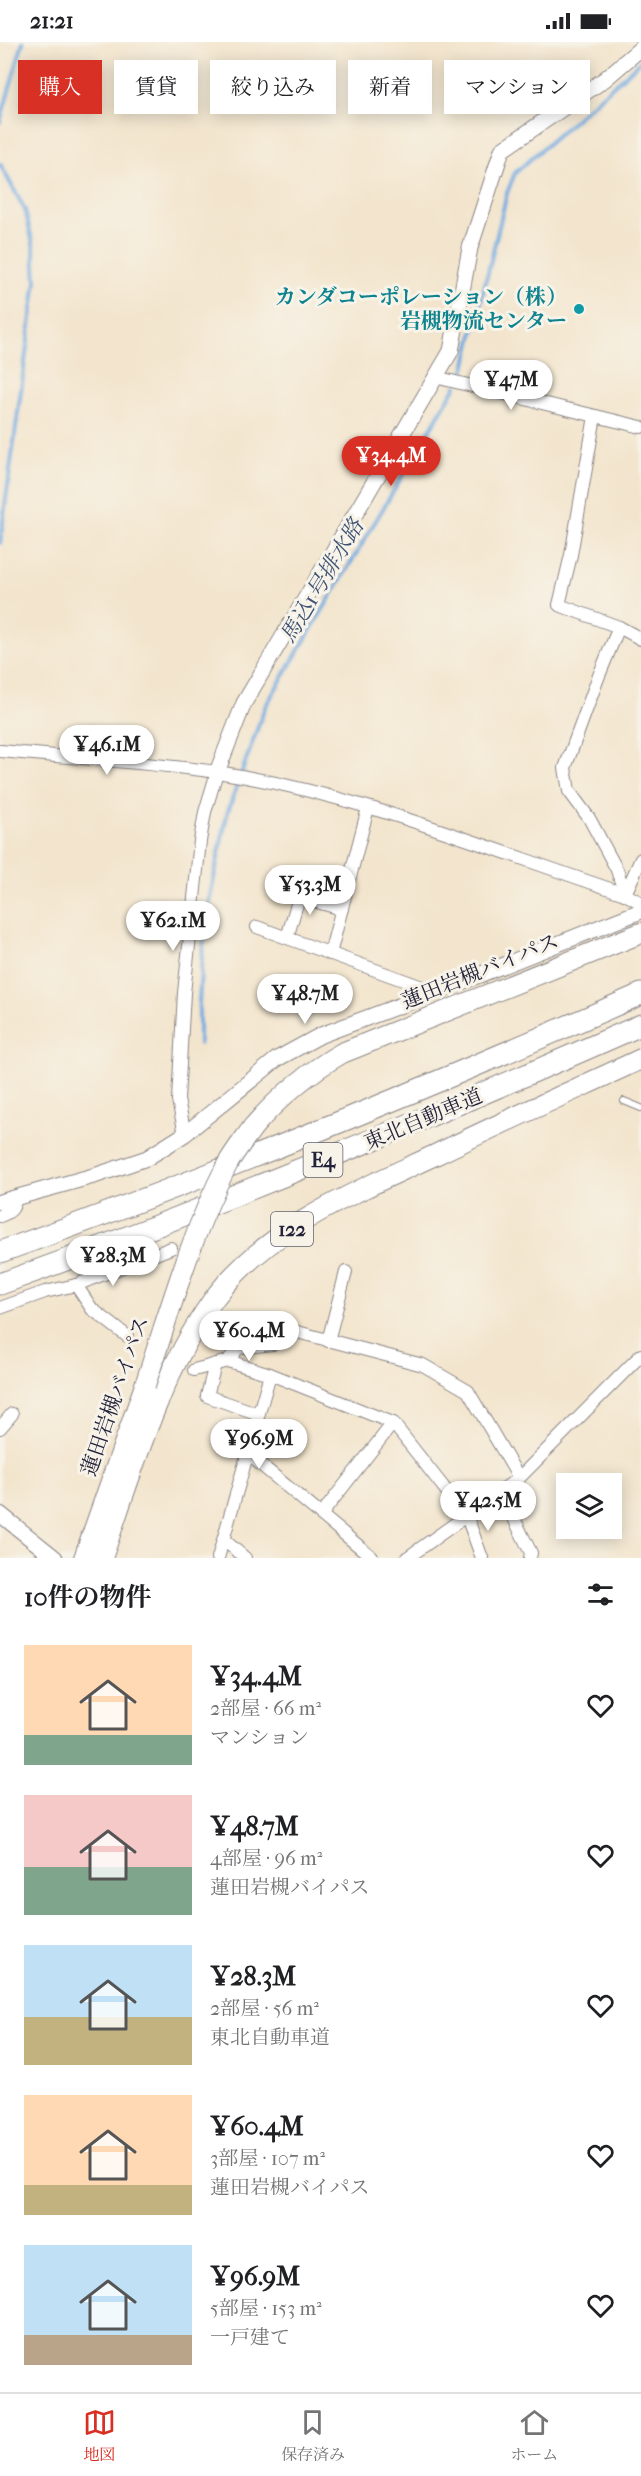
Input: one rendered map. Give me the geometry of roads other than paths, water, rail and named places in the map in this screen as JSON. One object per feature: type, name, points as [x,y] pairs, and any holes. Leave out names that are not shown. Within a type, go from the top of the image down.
[{"type":"highway","name":"蓮田岩槻バイパス","points":[[84,1558],[213,1194],[229,1163],[253,1127],[275,1102],[319,1066],[342,1053],[641,933]]},
{"type":"highway","name":"東北自動車道","points":[[0,1252],[271,1152],[496,1058],[641,994]]},
{"type":"highway","name":"東北自動車道","points":[[0,1284],[179,1217],[399,1130],[641,1025]]},
{"type":"highway","name":"蓮田岩槻バイパス","points":[[102,1558],[149,1426],[177,1360],[214,1299],[250,1260],[290,1230],[346,1197],[641,1059]]},
{"type":"highway","points":[[0,1245],[41,1238]]},
{"type":"street","points":[[185,1134],[178,1100],[184,993],[200,841],[205,812],[217,772],[244,704],[451,351],[470,248],[502,150],[605,79],[641,48]]},
{"type":"street","points":[[435,376],[641,427]]},
{"type":"street","points":[[595,416],[571,555],[559,605],[619,627],[641,639]]},
{"type":"street","points":[[619,627],[565,768],[569,791],[589,818],[617,870],[624,894]]},
{"type":"street","points":[[0,751],[217,772],[368,808],[490,847],[624,894],[641,903]]},
{"type":"street","points":[[330,954],[368,808]]},
{"type":"street","points":[[624,894],[641,859]]},
{"type":"street","points":[[287,938],[300,897],[342,909]]},
{"type":"street","points":[[0,1202],[97,1175],[147,1158],[185,1134],[277,1059],[321,1035],[641,911]]},
{"type":"street","points":[[257,927],[436,992]]},
{"type":"street","points":[[0,1216],[10,1213],[16,1197]]},
{"type":"street","points":[[0,1308],[45,1292],[76,1285],[171,1248]]},
{"type":"street","points":[[328,1341],[346,1272]]},
{"type":"street","points":[[76,1285],[92,1309],[127,1336]]},
{"type":"street","points":[[194,1370],[228,1360],[238,1348],[273,1344],[282,1329],[423,1365],[468,1391],[519,1478]]},
{"type":"street","points":[[407,1558],[519,1478],[641,1355]]},
{"type":"street","points":[[228,1360],[270,1374],[393,1423],[467,1517],[482,1558]]},
{"type":"street","points":[[215,1364],[207,1396],[259,1414]]},
{"type":"street","points":[[218,1558],[270,1374]]},
{"type":"street","points":[[0,1428],[12,1414]]},
{"type":"street","points":[[321,1515],[393,1423]]},
{"type":"street","points":[[248,1454],[373,1558]]},
{"type":"street","points":[[501,1492],[531,1553],[531,1558]]},
{"type":"street","points":[[0,1514],[51,1557]]},
{"type":"street","points":[[224,1540],[245,1558]]},
{"type":"lane","points":[[624,1101],[641,1108]]},
{"type":"waterway","points":[[0,122],[23,42]]},
{"type":"waterway","name":"馬込1号排水路","points":[[460,379],[465,368],[507,193],[515,173],[641,61]]},
{"type":"waterway","points":[[0,164],[25,210],[34,248],[36,281],[0,543]]},
{"type":"waterway","name":"馬込1号排水路","points":[[199,1044],[202,954],[211,892],[227,814],[265,707],[456,386]]},
{"type":"place","name":"カンダコーポレーション（株） 岩槻物流センター","points":[[579,309]]}]
